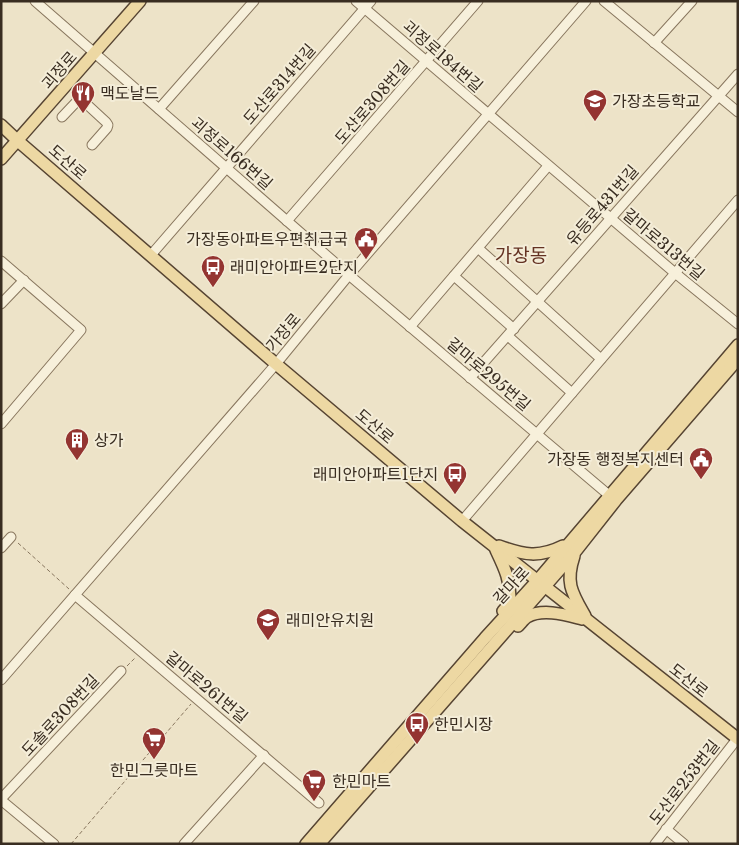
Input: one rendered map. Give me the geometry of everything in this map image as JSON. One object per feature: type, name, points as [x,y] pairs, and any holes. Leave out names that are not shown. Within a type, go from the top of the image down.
[{"type":"main road","name":"괴정로","points":[[1,159],[140,1]]},
{"type":"main road","name":"도산로","points":[[1,125],[276,364],[462,521],[738,739]]},
{"type":"main road","name":"갈마로","points":[[572,548],[610,496],[738,345]]},
{"type":"main road","name":"갈마로","points":[[306,844],[616,500],[738,359]]},
{"type":"main road","points":[[493,544],[516,552],[533,555],[572,548],[570,568],[571,591],[587,620]]},
{"type":"main road","points":[[493,544],[508,575],[510,603],[495,619],[489,641],[505,639],[527,617],[543,613],[554,613],[587,620]]},
{"type":"main road","name":"갈마로","points":[[319,844],[489,641]]},
{"type":"street","name":"괴정로166번길","points":[[35,1],[349,275]]},
{"type":"street","points":[[159,109],[254,1]]},
{"type":"street","name":"괴정로184번길","points":[[356,1],[368,5],[426,62],[488,115]]},
{"type":"street","name":"도산로308번길","points":[[287,221],[478,1]]},
{"type":"street","name":"가장로","points":[[1,680],[276,364],[349,275],[586,1]]},
{"type":"street","points":[[604,1],[738,112]]},
{"type":"street","points":[[654,43],[692,1]]},
{"type":"street","name":"도산로314번길","points":[[151,255],[368,5]]},
{"type":"street","name":"유등로431번길","points":[[470,378],[738,74]]},
{"type":"street","points":[[62,117],[80,98],[100,116],[108,125],[92,145]]},
{"type":"street","name":"갈마로313번길","points":[[488,115],[738,324]]},
{"type":"street","points":[[410,327],[548,166]]},
{"type":"street","points":[[462,521],[738,200]]},
{"type":"street","points":[[478,248],[602,359]]},
{"type":"street","points":[[1,261],[81,330],[1,424]]},
{"type":"street","name":"갈마로295번길","points":[[349,275],[610,496]]},
{"type":"street","points":[[454,276],[572,394]]},
{"type":"street","points":[[1,304],[24,280]]},
{"type":"street","points":[[1,548],[11,537]]},
{"type":"street","name":"갈마로261번길","points":[[76,595],[318,803]]},
{"type":"street","name":"도솔로308번길","points":[[1,800],[121,671]]},
{"type":"street","name":"도산로253번길","points":[[655,844],[738,739]]},
{"type":"street","points":[[184,844],[264,755]]},
{"type":"street","points":[[1,800],[54,844]]},
{"type":"street","points":[[666,829],[684,844]]},
{"type":"path","points":[[11,537],[76,595]]},
{"type":"path","name":"도솔로308번길","points":[[121,671],[142,652]]},
{"type":"path","points":[[71,844],[196,697]]},
{"type":"place","name":"맥도날드","points":[[83,114]]},
{"type":"place","name":"가장초등학교","points":[[595,122]]},
{"type":"place","name":"가장동아파트우편취급국","points":[[366,260]]},
{"type":"place","name":"래미안아파트2단지","points":[[213,288]]},
{"type":"place","name":"상가","points":[[77,461]]},
{"type":"place","name":"가장동 행정복지센터","points":[[701,480]]},
{"type":"place","name":"래미안아파트1단지","points":[[455,495]]},
{"type":"place","name":"래미안유치원","points":[[268,641]]},
{"type":"place","name":"한민시장","points":[[417,745]]},
{"type":"place","name":"한민그릇마트","points":[[154,760]]},
{"type":"place","name":"한민마트","points":[[314,802]]},
{"type":"district","name":"가장동","points":[[521,255]]}]
